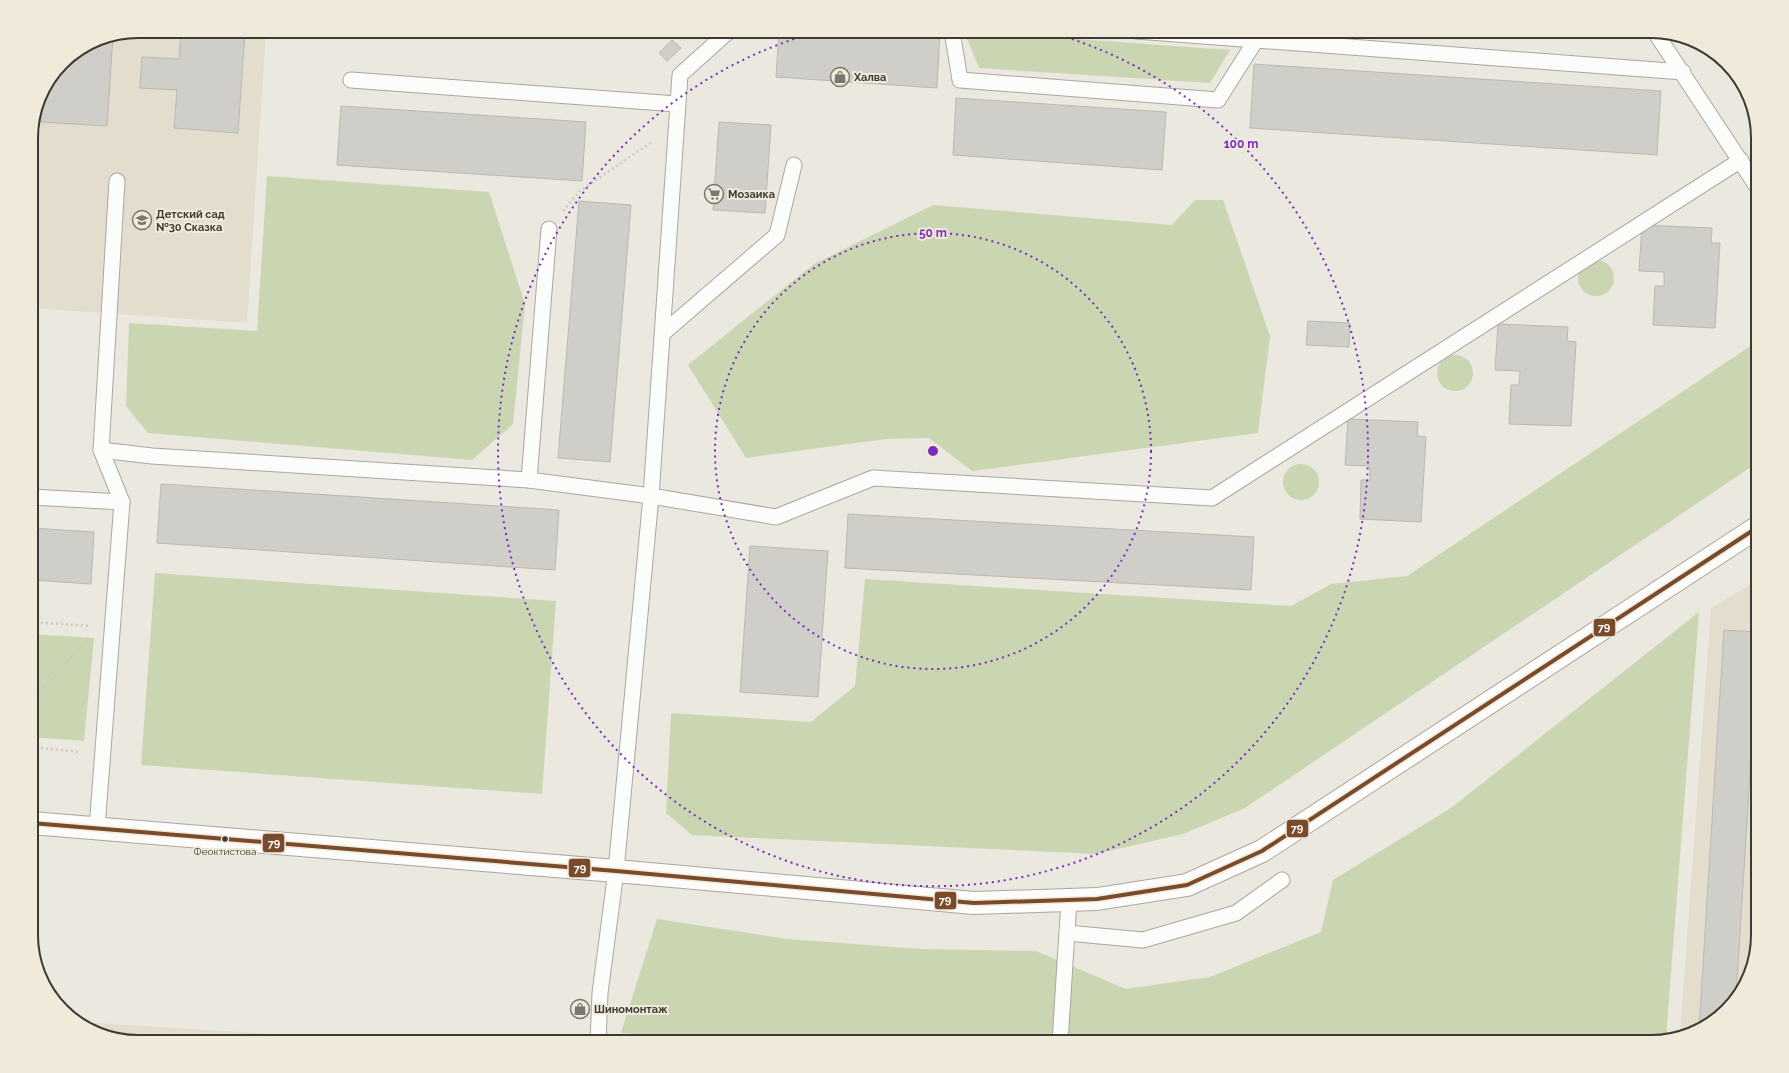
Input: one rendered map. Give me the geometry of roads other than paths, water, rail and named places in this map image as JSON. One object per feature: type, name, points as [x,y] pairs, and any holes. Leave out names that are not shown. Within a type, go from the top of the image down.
[{"type":"street","points":[[38,824],[616,871],[974,903],[1097,899],[1187,885],[1262,851],[1751,532]]},
{"type":"lane","points":[[598,1035],[600,993],[616,871],[650,496],[663,333],[680,75],[721,38]]},
{"type":"lane","points":[[953,38],[960,80],[1218,100],[1256,40]]},
{"type":"lane","points":[[1229,38],[1683,72]]},
{"type":"lane","points":[[1660,39],[1751,177]]},
{"type":"lane","points":[[351,80],[677,104]]},
{"type":"lane","points":[[101,450],[152,456],[529,480],[650,496],[776,517],[873,478],[1212,498],[1740,160]]},
{"type":"lane","points":[[663,333],[777,235],[794,165]]},
{"type":"lane","points":[[97,828],[102,754],[105,627],[122,502],[101,450],[117,181]]},
{"type":"lane","points":[[529,480],[549,229]]},
{"type":"lane","points":[[38,497],[122,502]]},
{"type":"lane","points":[[1067,933],[1143,940],[1236,913],[1282,880]]},
{"type":"lane","points":[[1060,1035],[1069,900]]},
{"type":"place","name":"Халва","points":[[840,77]]},
{"type":"place","name":"Мозаика","points":[[714,194]]},
{"type":"place","name":"Детский сад №30 Сказка","points":[[142,220]]},
{"type":"place","name":"Феоктистова","points":[[225,839]]},
{"type":"place","name":"Шиномонтаж","points":[[580,1009]]}]
